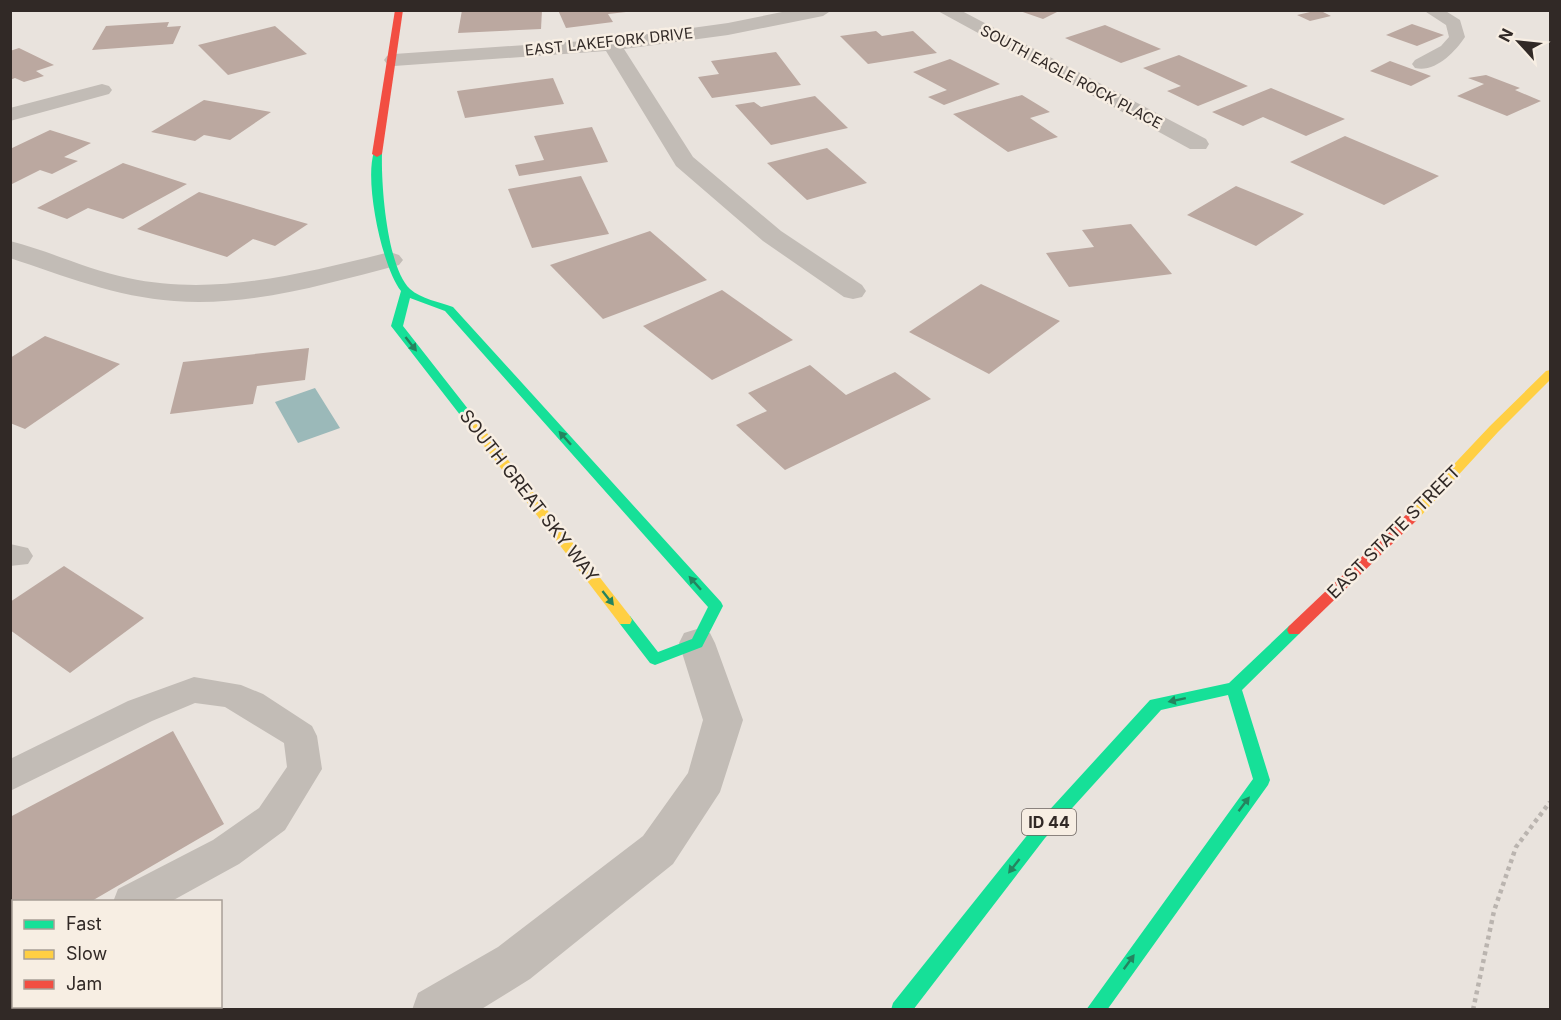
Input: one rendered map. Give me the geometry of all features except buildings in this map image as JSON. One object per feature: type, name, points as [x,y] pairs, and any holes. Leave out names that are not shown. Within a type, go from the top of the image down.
[{"type":"main road","points":[[399,10],[394,60],[377,156],[378,194],[390,260],[406,291],[449,309],[716,606],[697,643]]},
{"type":"main road","name":"SOUTH GREAT SKY WAY","points":[[406,291],[398,326],[655,659],[697,643]]},
{"type":"main road","name":"EAST STATE STREET","points":[[1234,688],[1404,526],[1494,429],[1551,374]]},
{"type":"main road","points":[[1095,1010],[1262,780],[1234,688]]},
{"type":"main road","name":"ID 44","points":[[900,1010],[1039,833],[1156,705],[1234,688]]},
{"type":"street","name":"EAST LAKEFORK DRIVE","points":[[394,60],[612,45],[728,29],[823,10]]},
{"type":"street","name":"SOUTH EAGLE ROCK PLACE","points":[[945,10],[1198,144]]},
{"type":"street","points":[[612,45],[684,161],[772,236],[853,291]]},
{"type":"street","points":[[10,115],[102,90]]},
{"type":"street","points":[[10,249],[114,283],[142,290],[185,294],[232,293],[282,286],[390,260]]},
{"type":"street","points":[[435,1010],[514,963],[658,850],[706,780],[723,720],[697,643]]},
{"type":"lane","points":[[1421,64],[1447,50],[1457,37],[1454,23],[1431,10]]},
{"type":"lane","points":[[10,776],[140,711],[194,690],[229,694],[251,704],[300,736],[305,769],[272,819],[226,852],[136,900]]},
{"type":"path","points":[[1473,1010],[1494,911],[1516,847],[1551,802]]},
{"type":"water","points":[[315,388],[340,428],[298,443],[275,402]]},
{"type":"traffic: fast","points":[[377,154],[380,205],[387,247],[392,266],[406,291],[449,309],[716,606],[697,643],[655,659],[625,620]]},
{"type":"traffic: fast","points":[[406,291],[397,326],[475,426]]},
{"type":"traffic: fast","points":[[900,1010],[1039,833],[1156,705],[1234,688],[1294,630]]},
{"type":"traffic: fast","points":[[1095,1010],[1262,780],[1234,688]]},
{"type":"traffic: slow","points":[[1413,516],[1494,429],[1550,374]]},
{"type":"traffic: slow","points":[[475,426],[625,620]]},
{"type":"traffic: jam","points":[[377,154],[399,10]]},
{"type":"traffic: jam","points":[[1294,630],[1413,516]]}]
